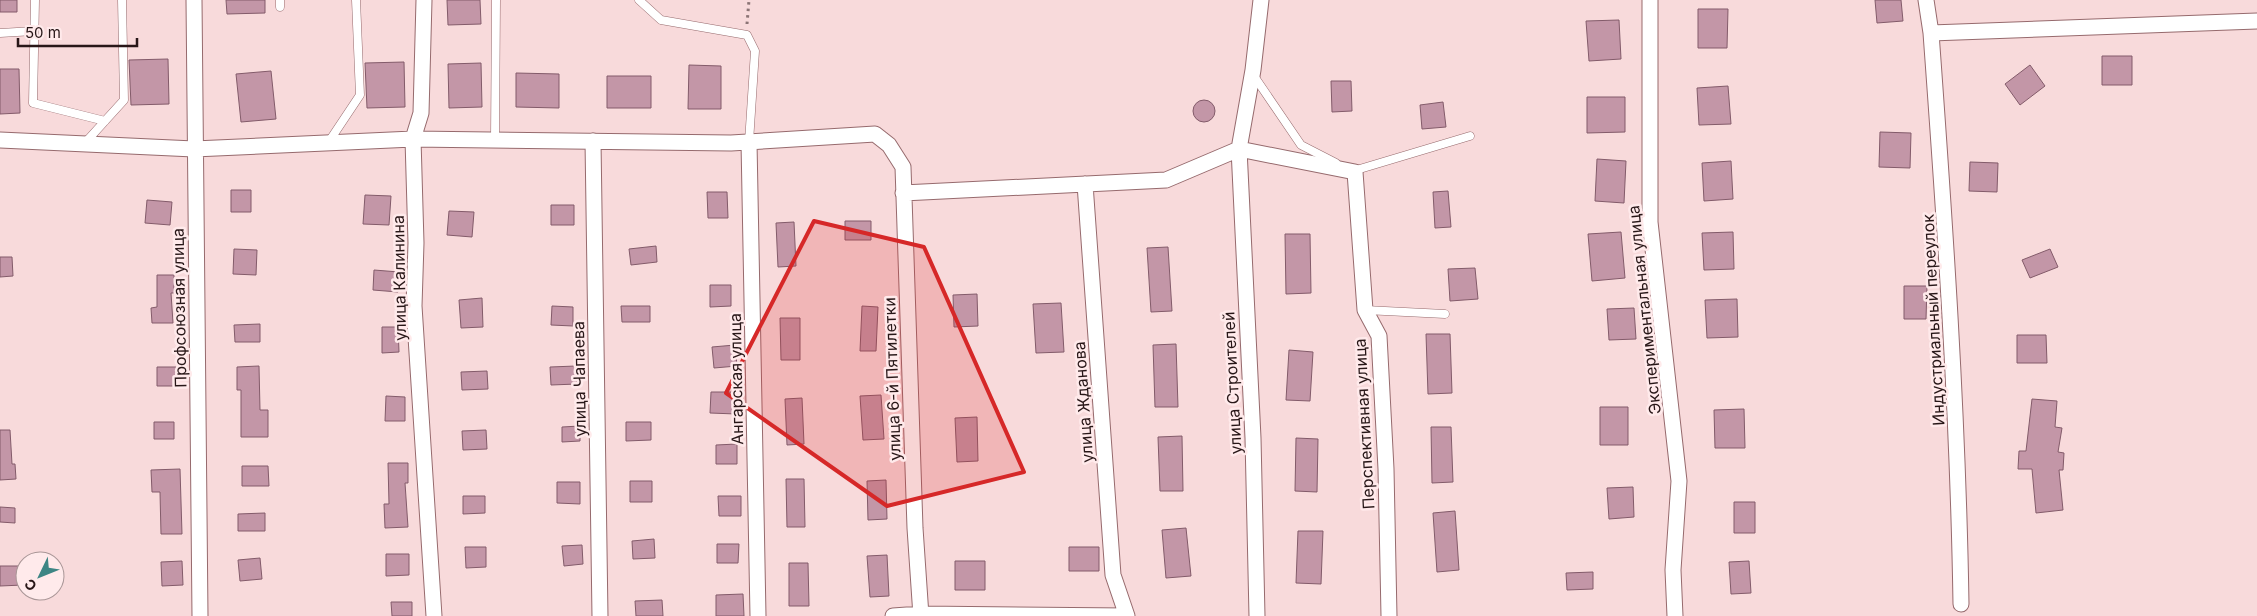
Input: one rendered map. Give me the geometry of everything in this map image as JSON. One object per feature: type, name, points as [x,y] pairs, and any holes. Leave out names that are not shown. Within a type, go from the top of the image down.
[{"type":"street","name":"Профсоюзная улица","points":[[194,0],[200,616]]},
{"type":"street","name":"улица Калинина","points":[[424,0],[421,113],[413,139],[416,243],[414,306],[434,616]]},
{"type":"street","name":"улица Строителей","points":[[1257,616],[1253,438],[1239,149],[1252,74],[1261,0]]},
{"type":"street","name":"Экспериментальная улица","points":[[1650,0],[1650,222],[1680,481],[1673,570],[1675,616]]},
{"type":"street","name":"Индустриальный переулок","points":[[1926,0],[1931,34],[1949,272],[1959,494],[1961,604]]},
{"type":"street","points":[[1931,34],[2257,21]]},
{"type":"street","name":"улица 6-й Пятилетки","points":[[749,142],[876,134],[889,145],[903,167],[915,528],[921,615]]},
{"type":"street","points":[[0,140],[194,149],[413,139],[749,142]]},
{"type":"street","name":"улица Чапаева","points":[[593,141],[600,616]]},
{"type":"street","name":"Ангарская улица","points":[[749,142],[758,616]]},
{"type":"street","points":[[903,193],[1166,180],[1239,149],[1355,172]]},
{"type":"street","name":"Перспективная улица","points":[[1355,172],[1365,310],[1379,336],[1386,469],[1389,616]]},
{"type":"street","name":"улица Жданова","points":[[1085,184],[1113,575],[1127,616]]},
{"type":"street","points":[[893,616],[1127,616]]},
{"type":"lane","points":[[35,0],[33,103],[105,121]]},
{"type":"lane","points":[[84,144],[124,100],[122,0]]},
{"type":"lane","points":[[328,143],[360,95],[356,0]]},
{"type":"lane","points":[[495,140],[496,0]]},
{"type":"lane","points":[[639,0],[661,20],[747,35],[755,50],[749,142]]},
{"type":"lane","points":[[0,33],[34,31]]},
{"type":"lane","points":[[1252,74],[1301,145],[1355,172],[1470,136]]},
{"type":"lane","points":[[1365,310],[1445,314]]},
{"type":"path","points":[[747,35],[749,0]]},
{"type":"highlighted area","points":[[814,221],[924,247],[1024,472],[887,506],[726,393]]},
{"type":"building","points":[[0,0],[17,0],[17,12],[0,12]]},
{"type":"building","points":[[226,0],[265,0],[265,13],[227,14]]},
{"type":"building","points":[[447,0],[480,0],[481,24],[448,25]]},
{"type":"building","points":[[1875,0],[1901,0],[1903,21],[1877,23]]},
{"type":"building","points":[[1698,9],[1728,9],[1727,48],[1698,48]]},
{"type":"building","points":[[1619,20],[1621,59],[1589,61],[1586,21]]},
{"type":"building","points":[[2102,56],[2132,56],[2132,85],[2102,85]]},
{"type":"building","points":[[168,59],[169,104],[131,105],[129,60]]},
{"type":"building","points":[[404,62],[405,107],[367,108],[365,63]]},
{"type":"building","points":[[481,63],[482,107],[449,108],[448,64]]},
{"type":"building","points":[[689,65],[721,66],[721,109],[688,109]]},
{"type":"building","points":[[2030,65],[2045,86],[2020,105],[2005,84]]},
{"type":"building","points":[[0,69],[19,69],[20,113],[0,114]]},
{"type":"building","points":[[271,71],[276,119],[241,122],[236,74]]},
{"type":"building","points":[[516,73],[559,74],[559,108],[516,107]]},
{"type":"building","points":[[607,76],[651,76],[651,108],[607,108]]},
{"type":"building","points":[[1331,81],[1351,81],[1352,111],[1332,112]]},
{"type":"building","points":[[1728,86],[1731,124],[1699,125],[1697,88]]},
{"type":"building","points":[[1587,97],[1625,97],[1625,132],[1587,133]]},
{"type":"building","points":[[1204,100],[1212,103],[1215,111],[1212,119],[1204,122],[1196,119],[1193,111],[1196,103]]},
{"type":"building","points":[[1443,102],[1446,127],[1422,129],[1420,105]]},
{"type":"building","points":[[1880,132],[1911,133],[1910,168],[1879,167]]},
{"type":"building","points":[[1597,159],[1626,161],[1624,203],[1595,201]]},
{"type":"building","points":[[1731,161],[1733,199],[1704,201],[1702,163]]},
{"type":"building","points":[[1970,162],[1998,163],[1997,192],[1969,191]]},
{"type":"building","points":[[231,190],[251,190],[251,212],[231,212]]},
{"type":"building","points":[[1448,191],[1451,227],[1435,228],[1433,192]]},
{"type":"building","points":[[707,192],[727,192],[728,218],[708,218]]},
{"type":"building","points":[[365,195],[391,196],[389,225],[363,224]]},
{"type":"building","points":[[147,200],[172,202],[170,225],[145,223]]},
{"type":"building","points":[[551,205],[574,205],[574,225],[551,225]]},
{"type":"building","points":[[449,211],[474,212],[472,237],[447,235]]},
{"type":"building","points":[[845,221],[871,221],[871,240],[845,240]]},
{"type":"building","points":[[794,222],[796,266],[778,267],[776,223]]},
{"type":"building","points":[[1621,232],[1625,278],[1592,281],[1588,234]]},
{"type":"building","points":[[1733,232],[1734,269],[1704,270],[1702,233]]},
{"type":"building","points":[[1285,234],[1310,234],[1311,293],[1286,294]]},
{"type":"building","points":[[656,246],[657,262],[631,265],[629,249]]},
{"type":"building","points":[[1168,247],[1172,311],[1151,312],[1147,248]]},
{"type":"building","points":[[234,249],[257,250],[256,275],[233,274]]},
{"type":"building","points":[[2050,249],[2058,267],[2030,278],[2022,260]]},
{"type":"building","points":[[0,257],[12,257],[13,276],[0,277]]},
{"type":"building","points":[[1475,268],[1478,299],[1450,301],[1448,269]]},
{"type":"building","points":[[374,270],[399,272],[398,292],[373,290]]},
{"type":"building","points":[[157,275],[174,275],[174,293],[171,293],[173,323],[152,323],[151,308],[157,307]]},
{"type":"building","points":[[710,285],[731,285],[731,306],[710,307]]},
{"type":"building","points":[[1904,286],[1927,286],[1926,319],[1904,319]]},
{"type":"building","points":[[977,294],[978,326],[954,327],[953,295]]},
{"type":"building","points":[[482,298],[483,327],[461,328],[459,300]]},
{"type":"building","points":[[1737,299],[1738,337],[1707,338],[1705,300]]},
{"type":"building","points":[[1061,303],[1064,352],[1036,353],[1033,304]]},
{"type":"building","points":[[552,306],[573,307],[573,326],[551,325]]},
{"type":"building","points":[[621,306],[650,306],[650,322],[622,322]]},
{"type":"building","points":[[862,306],[878,307],[876,351],[860,351]]},
{"type":"building","points":[[1634,308],[1636,339],[1609,340],[1607,309]]},
{"type":"building","points":[[780,318],[800,318],[800,360],[781,360]]},
{"type":"building","points":[[260,324],[260,342],[235,342],[234,325]]},
{"type":"building","points":[[382,327],[398,327],[399,352],[382,353]]},
{"type":"building","points":[[1426,334],[1450,334],[1452,393],[1428,394]]},
{"type":"building","points":[[2017,335],[2046,335],[2047,363],[2017,363]]},
{"type":"building","points":[[1176,344],[1178,407],[1155,407],[1153,345]]},
{"type":"building","points":[[735,345],[737,366],[714,368],[712,347]]},
{"type":"building","points":[[1289,350],[1313,352],[1310,401],[1286,400]]},
{"type":"building","points":[[259,366],[260,410],[268,410],[268,437],[241,437],[241,390],[237,390],[237,367]]},
{"type":"building","points":[[576,366],[577,384],[551,385],[550,367]]},
{"type":"building","points":[[157,367],[176,367],[175,386],[157,386]]},
{"type":"building","points":[[487,371],[488,389],[462,390],[461,372]]},
{"type":"building","points":[[711,392],[736,392],[736,414],[710,413]]},
{"type":"building","points":[[881,395],[884,439],[863,440],[860,396]]},
{"type":"building","points":[[386,396],[405,397],[405,421],[385,421]]},
{"type":"building","points":[[802,398],[804,444],[787,445],[785,399]]},
{"type":"building","points":[[2032,399],[2057,401],[2055,427],[2062,428],[2058,452],[2064,453],[2063,470],[2059,470],[2063,510],[2036,513],[2032,469],[2018,469],[2019,451],[2026,451]]},
{"type":"building","points":[[1600,407],[1628,407],[1628,445],[1600,445]]},
{"type":"building","points":[[1744,409],[1745,448],[1715,448],[1714,410]]},
{"type":"building","points":[[977,417],[978,461],[957,462],[955,418]]},
{"type":"building","points":[[154,422],[174,422],[174,439],[154,439]]},
{"type":"building","points":[[626,422],[651,422],[651,440],[626,441]]},
{"type":"building","points":[[580,426],[580,441],[562,442],[562,427]]},
{"type":"building","points":[[1431,427],[1451,427],[1453,482],[1432,483]]},
{"type":"building","points":[[0,430],[10,430],[12,464],[15,464],[16,479],[0,480]]},
{"type":"building","points":[[486,430],[487,449],[463,450],[462,431]]},
{"type":"building","points":[[1182,436],[1183,491],[1160,491],[1158,437]]},
{"type":"building","points":[[1296,438],[1318,439],[1317,492],[1295,491]]},
{"type":"building","points":[[737,444],[737,464],[716,464],[716,445]]},
{"type":"building","points":[[388,463],[408,463],[408,483],[405,483],[408,527],[385,528],[384,504],[389,504]]},
{"type":"building","points":[[242,466],[268,466],[269,486],[242,486]]},
{"type":"building","points":[[180,469],[182,534],[161,534],[160,492],[152,492],[151,470]]},
{"type":"building","points":[[786,479],[804,479],[805,527],[787,527]]},
{"type":"building","points":[[886,480],[887,519],[868,520],[867,481]]},
{"type":"building","points":[[630,481],[652,481],[652,502],[630,502]]},
{"type":"building","points":[[557,482],[580,482],[580,504],[557,503]]},
{"type":"building","points":[[1633,487],[1634,517],[1609,519],[1607,488]]},
{"type":"building","points":[[463,496],[485,496],[485,513],[463,514]]},
{"type":"building","points":[[718,496],[741,496],[741,516],[719,516]]},
{"type":"building","points":[[1734,502],[1755,502],[1755,533],[1734,533]]},
{"type":"building","points":[[0,507],[15,508],[15,523],[0,522]]},
{"type":"building","points":[[1455,511],[1459,570],[1437,572],[1433,513]]},
{"type":"building","points":[[265,513],[265,531],[238,531],[238,514]]},
{"type":"building","points":[[1186,528],[1191,576],[1166,578],[1162,530]]},
{"type":"building","points":[[1298,531],[1323,531],[1321,584],[1296,583]]},
{"type":"building","points":[[654,539],[655,558],[633,559],[632,541]]},
{"type":"building","points":[[717,544],[739,544],[738,563],[717,563]]},
{"type":"building","points":[[582,545],[583,564],[564,566],[562,546]]},
{"type":"building","points":[[465,547],[486,547],[486,567],[466,568]]},
{"type":"building","points":[[1069,547],[1099,547],[1099,571],[1069,571]]},
{"type":"building","points":[[386,554],[409,554],[409,575],[386,576]]},
{"type":"building","points":[[887,555],[889,596],[870,597],[867,556]]},
{"type":"building","points":[[260,558],[262,579],[240,581],[238,560]]},
{"type":"building","points":[[182,561],[183,585],[162,586],[161,562]]},
{"type":"building","points":[[955,561],[985,561],[985,590],[955,590]]},
{"type":"building","points":[[1749,561],[1751,593],[1731,594],[1729,562]]},
{"type":"building","points":[[789,563],[808,563],[809,606],[789,606]]},
{"type":"building","points":[[0,566],[15,566],[15,585],[0,586]]},
{"type":"building","points":[[1593,572],[1593,589],[1567,590],[1566,573]]},
{"type":"building","points":[[743,594],[744,616],[716,616],[716,595]]},
{"type":"building","points":[[662,600],[663,616],[636,616],[635,601]]},
{"type":"building","points":[[391,602],[412,602],[412,616],[392,616]]}]
